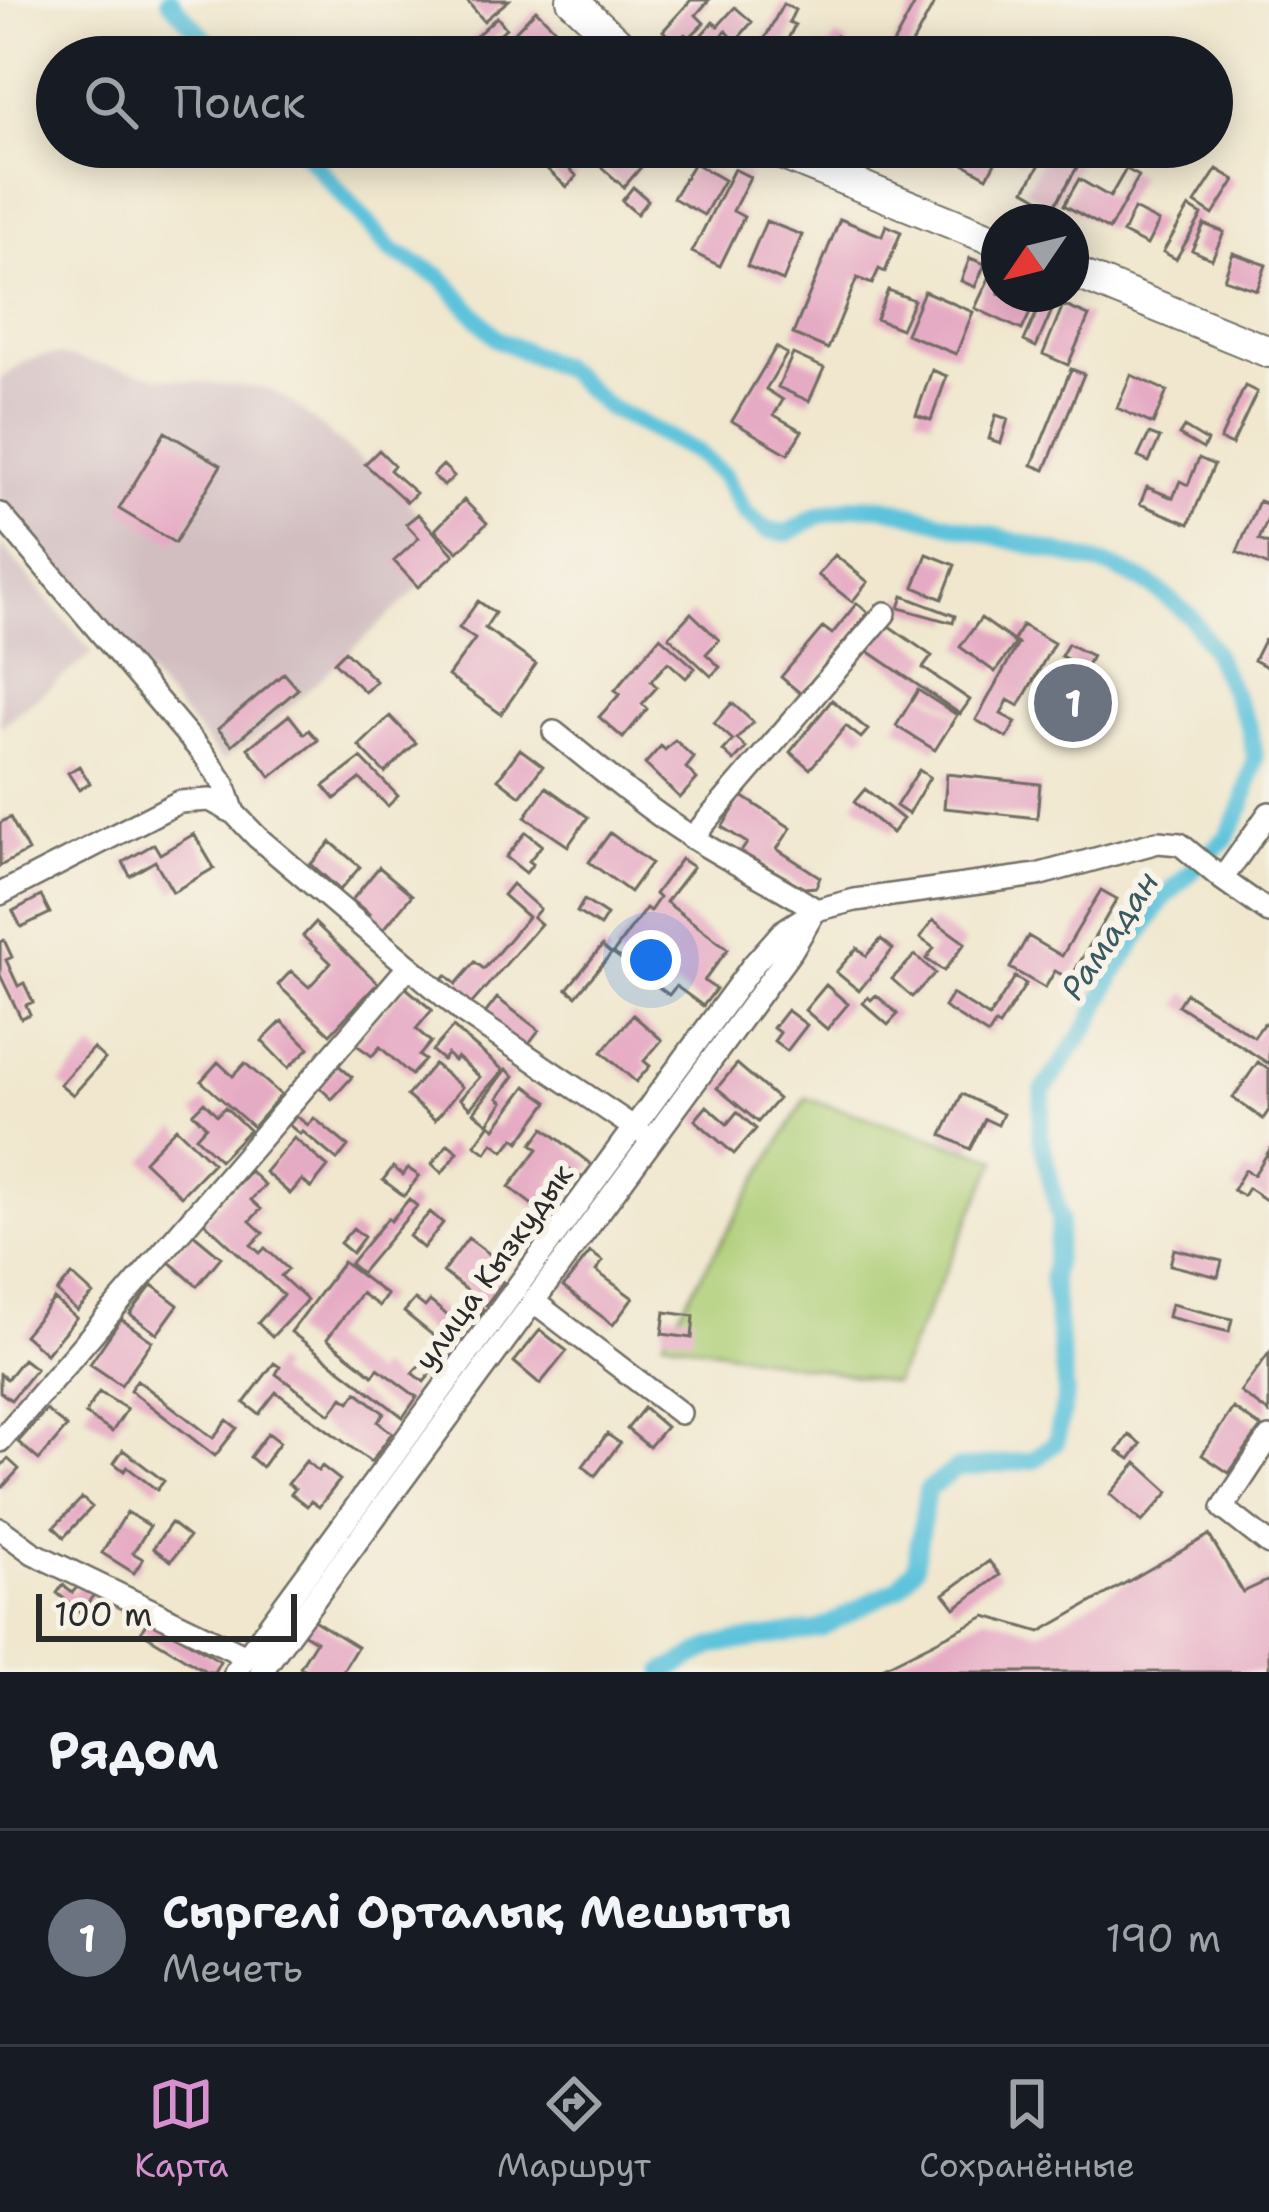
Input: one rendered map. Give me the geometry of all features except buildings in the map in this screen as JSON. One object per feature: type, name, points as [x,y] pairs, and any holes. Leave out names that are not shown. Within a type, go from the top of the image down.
[{"type":"main road","points":[[572,0],[611,36]]},
{"type":"main road","points":[[816,168],[981,235]]},
{"type":"main road","points":[[1089,278],[1269,352]]},
{"type":"street","points":[[0,514],[205,756],[224,784],[234,813]]},
{"type":"street","points":[[692,838],[885,613]]},
{"type":"street","points":[[554,732],[692,838],[816,910],[855,900],[1037,875],[1158,842],[1180,844],[1269,912]]},
{"type":"street","points":[[0,894],[179,802],[210,800],[234,813],[464,1013],[643,1134],[533,1301],[484,1350]]},
{"type":"street","points":[[1222,879],[1269,813]]},
{"type":"street","name":"улица Кызкудык","points":[[244,1668],[336,1552],[643,1134],[753,965],[783,931],[816,910]]},
{"type":"street","points":[[0,1441],[409,966]]},
{"type":"street","points":[[533,1301],[680,1413]]},
{"type":"street","points":[[1269,1438],[1223,1508],[1269,1544]]},
{"type":"street","points":[[0,1529],[33,1553],[244,1668]]},
{"type":"shaded area","points":[[59,355],[163,378],[269,389],[365,464],[456,554],[259,735],[222,760],[0,503],[0,379],[24,362]]},
{"type":"shaded area","points":[[0,543],[93,653],[0,727]]},
{"type":"green space","points":[[806,1098],[997,1159],[894,1383],[663,1340]]},
{"type":"waterway","name":"Рамадан","points":[[169,0],[202,36]]},
{"type":"waterway","name":"Рамадан","points":[[319,168],[392,251],[441,277],[497,339],[566,370],[606,406],[696,452],[724,476],[745,513],[766,530],[787,533],[818,516],[856,506],[885,507],[1113,567],[1151,585],[1190,616],[1210,645],[1249,727],[1255,758],[1242,807],[1227,837],[1163,899],[1112,976],[1092,1020],[1043,1091],[1040,1134],[1060,1220],[1052,1277],[1066,1394],[1056,1442],[1034,1460],[956,1469],[927,1490],[915,1567],[899,1587],[820,1629],[715,1645],[664,1672]]},
{"type":"place","name":"Сыргелі Орталық Мешыты","points":[[1073,703]]}]
